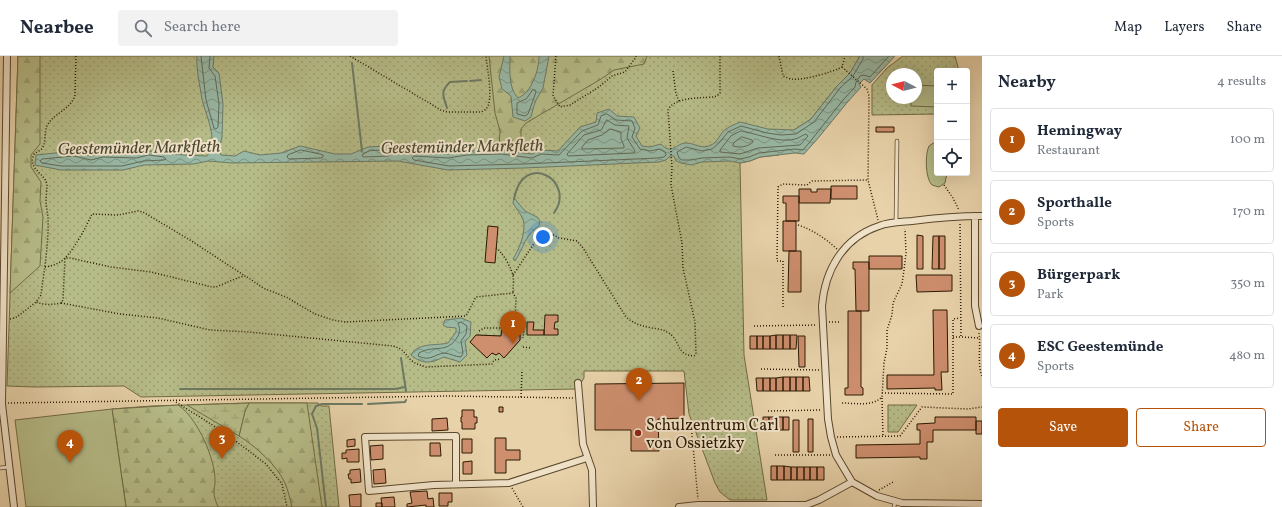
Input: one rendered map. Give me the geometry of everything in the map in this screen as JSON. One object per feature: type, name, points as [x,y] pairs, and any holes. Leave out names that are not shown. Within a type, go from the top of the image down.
[{"type":"street","points":[[7,56],[4,321],[1,404],[14,507]]},
{"type":"street","points":[[982,216],[960,216],[896,222],[879,226],[861,234],[841,252],[828,274],[823,290],[822,306],[827,410],[831,437],[836,454],[852,482],[895,504],[982,504]]},
{"type":"street","points":[[975,216],[975,306],[978,326]]},
{"type":"street","points":[[578,383],[583,444],[592,470],[593,507]]},
{"type":"street","points":[[456,484],[456,436],[365,437],[369,491],[456,484],[509,483],[587,458]]},
{"type":"street","points":[[679,507],[698,505],[806,505],[819,500],[852,482]]},
{"type":"lane","points":[[896,222],[897,141]]},
{"type":"lane","points":[[0,468],[9,467]]},
{"type":"path","points":[[4,321],[17,317],[36,302],[41,295],[45,267],[48,220],[46,202],[47,183],[42,175],[36,171],[33,164],[33,156],[36,152],[42,150],[44,146],[47,126],[52,120],[68,108],[73,101],[75,95],[76,56]]},
{"type":"path","points":[[350,56],[441,110],[454,112],[481,112],[486,110],[489,104],[490,92],[486,56]]},
{"type":"path","points":[[556,56],[553,96],[560,106],[570,105],[599,87],[612,76],[625,72],[636,56]]},
{"type":"path","points":[[513,275],[539,236],[544,232],[548,232],[559,238],[577,241],[583,248],[621,312],[626,317],[637,324],[668,332],[684,354],[694,356],[696,354],[695,322],[683,268],[682,243],[671,185],[672,157],[668,110],[678,101],[713,97],[720,93],[720,56]]},
{"type":"path","points":[[779,56],[783,76],[792,79],[830,72],[842,67]]},
{"type":"path","points":[[842,67],[845,56]]},
{"type":"path","points":[[842,67],[867,89],[869,96],[868,180],[879,226]]},
{"type":"path","points":[[673,71],[678,101]]},
{"type":"path","points":[[783,307],[783,261],[777,261],[778,187],[783,184],[807,185],[812,181],[868,180]]},
{"type":"path","points":[[944,185],[959,208],[960,216],[961,337]]},
{"type":"path","points":[[45,267],[53,265],[65,258],[80,236],[92,214],[118,215],[138,211],[172,229],[263,288],[286,297],[315,314],[333,320],[345,322],[466,316],[476,297],[513,293]]},
{"type":"path","points":[[883,436],[882,393],[884,363],[887,348],[887,330],[892,315],[893,303],[902,284],[906,253],[904,221]]},
{"type":"path","points":[[798,225],[817,233],[841,252]]},
{"type":"path","points":[[496,248],[500,250],[511,268],[513,275],[513,293],[516,298],[515,321]]},
{"type":"path","points":[[65,258],[151,272],[212,287],[216,287],[246,276]]},
{"type":"path","points":[[61,303],[63,300],[65,258]]},
{"type":"path","points":[[36,302],[42,305],[54,305],[61,303],[120,314],[158,318],[210,330],[249,332],[393,346],[400,348],[417,364],[426,367],[492,364],[494,360],[500,359]]},
{"type":"path","points":[[882,393],[953,394],[953,319],[961,318]]},
{"type":"path","points":[[479,331],[484,328],[507,328],[515,321],[524,321],[523,338]]},
{"type":"path","points":[[754,326],[841,322]]},
{"type":"path","points":[[978,326],[981,344],[980,372],[982,376]]},
{"type":"path","points":[[953,338],[980,338]]},
{"type":"path","points":[[523,347],[531,348]]},
{"type":"path","points":[[761,369],[825,370]]},
{"type":"path","points":[[521,397],[522,371]]},
{"type":"path","points":[[1,404],[448,396],[580,398]]},
{"type":"path","points":[[842,403],[871,403],[878,401],[882,397]]},
{"type":"path","points":[[174,401],[226,433],[266,464],[282,484],[287,507]]},
{"type":"path","points":[[831,437],[900,436],[922,407],[968,409],[982,407]]},
{"type":"path","points":[[768,411],[827,410]]},
{"type":"path","points":[[691,424],[698,505]]},
{"type":"path","points":[[775,455],[836,454]]},
{"type":"path","points":[[873,494],[893,482]]},
{"type":"path","points":[[509,483],[523,507]]},
{"type":"green space","points":[[18,56],[860,56],[850,73],[837,86],[811,119],[794,130],[779,155],[760,157],[740,163],[744,355],[767,500],[730,500],[720,492],[715,483],[689,414],[684,371],[584,371],[584,378],[577,389],[141,397],[124,386],[7,386]],"holes":[[[502,328],[520,329],[520,340],[504,358],[499,353],[496,355],[492,353],[487,358],[471,342],[476,335],[501,336]]]},
{"type":"green space","points":[[18,56],[40,56],[40,144],[31,155],[31,167],[41,182],[40,201],[43,217],[40,266],[10,293]]},
{"type":"green space","points":[[489,56],[647,56],[644,64],[614,70],[526,123],[521,129],[521,150],[499,146],[500,131],[495,113]]},
{"type":"green space","points":[[903,56],[955,56],[958,68],[934,68],[934,114],[872,115],[872,85],[886,69],[886,104],[922,104],[922,68],[887,68]]},
{"type":"green space","points":[[922,85],[934,86],[934,107],[911,106],[911,104],[922,104]]},
{"type":"green space","points":[[934,143],[934,176],[946,176],[945,183],[939,187],[932,185],[928,177],[926,166],[929,146]]},
{"type":"green space","points":[[249,403],[318,403],[321,406],[329,406],[339,507],[126,507],[112,409],[151,406]]},
{"type":"green space","points":[[249,403],[307,403],[322,507],[292,507],[285,483],[277,469],[252,445],[239,436],[245,411]]},
{"type":"green space","points":[[249,403],[245,411],[239,436],[187,405]]},
{"type":"green space","points":[[178,405],[192,419],[209,451],[214,473],[214,494],[218,507],[126,507],[112,409]]},
{"type":"green space","points":[[888,405],[917,405],[898,432],[888,432]]},
{"type":"green space","points":[[112,409],[126,507],[26,507],[15,420]]},
{"type":"water","points":[[197,56],[214,56],[213,67],[219,73],[223,104],[222,137],[219,149],[221,155],[235,156],[244,151],[260,155],[281,153],[300,146],[335,154],[351,154],[368,147],[385,146],[397,153],[411,151],[448,154],[467,151],[501,150],[532,154],[540,150],[558,151],[580,127],[596,122],[597,113],[609,109],[617,116],[634,117],[640,128],[636,136],[642,146],[650,147],[661,144],[668,149],[671,149],[689,143],[705,147],[713,144],[726,129],[740,122],[768,129],[794,130],[811,119],[837,86],[850,73],[860,56],[895,56],[870,83],[864,79],[859,84],[861,87],[804,154],[795,153],[760,157],[740,163],[730,161],[702,162],[691,165],[676,161],[674,156],[670,156],[666,160],[659,162],[448,170],[398,161],[232,163],[208,161],[194,164],[144,165],[123,170],[61,170],[35,165],[36,155],[75,151],[90,156],[103,153],[136,154],[149,151],[207,156],[212,142],[212,135],[202,99]]},
{"type":"water","points":[[504,56],[510,56],[511,84],[518,98],[527,91],[534,80],[538,68],[539,56],[549,56],[543,88],[535,102],[531,117],[525,121],[513,117],[511,96],[502,89],[499,77]]},
{"type":"water","points":[[514,198],[525,211],[537,217],[540,221],[539,226],[528,237],[515,261],[513,259],[522,240],[524,224],[523,219],[513,203]]},
{"type":"water","points":[[461,318],[471,322],[470,336],[465,342],[467,355],[460,362],[444,357],[431,362],[423,362],[411,355],[418,348],[423,346],[448,343],[456,332],[456,328],[446,327],[443,325],[445,320]]},
{"type":"building","points":[[876,127],[894,127],[894,132],[876,132]]},
{"type":"building","points":[[831,186],[857,186],[857,199],[831,199]]},
{"type":"building","points":[[799,189],[811,189],[811,192],[817,192],[817,189],[831,189],[830,203],[799,203]]},
{"type":"building","points":[[783,196],[799,196],[799,221],[786,221],[786,203],[783,203]]},
{"type":"building","points":[[783,221],[796,221],[796,251],[783,251]]},
{"type":"building","points":[[488,226],[498,227],[495,263],[485,262]]},
{"type":"building","points":[[917,235],[923,236],[923,269],[917,269]]},
{"type":"building","points":[[933,236],[939,236],[939,269],[932,269]]},
{"type":"building","points":[[939,236],[945,236],[945,269],[939,269]]},
{"type":"building","points":[[789,251],[801,251],[801,292],[788,292]]},
{"type":"building","points":[[869,256],[902,256],[902,269],[869,269]]},
{"type":"building","points":[[853,262],[869,262],[869,311],[856,311],[855,269],[853,269]]},
{"type":"building","points":[[916,275],[952,275],[952,291],[917,292]]},
{"type":"building","points":[[933,310],[947,310],[948,372],[941,372],[942,390],[935,390],[935,388],[887,389],[887,375],[934,375]]},
{"type":"building","points":[[848,311],[861,311],[861,387],[863,388],[863,395],[845,395],[845,388],[848,388]]},
{"type":"building","points":[[545,315],[558,315],[558,322],[555,322],[554,329],[558,329],[558,335],[544,335]]},
{"type":"building","points":[[527,322],[534,322],[533,330],[544,330],[544,335],[527,335]]},
{"type":"building","points":[[502,328],[520,329],[520,340],[504,358],[499,353],[496,355],[492,353],[487,358],[470,342],[476,335],[501,336]]},
{"type":"building","points":[[776,335],[776,349],[770,349],[770,336]]},
{"type":"building","points":[[776,335],[783,335],[783,349],[776,349]]},
{"type":"building","points":[[783,335],[790,335],[790,349],[783,349]]},
{"type":"building","points":[[790,335],[797,335],[796,349],[790,349]]},
{"type":"building","points":[[750,336],[757,336],[757,349],[750,349]]},
{"type":"building","points":[[757,336],[763,336],[763,349],[757,349]]},
{"type":"building","points":[[763,336],[770,336],[770,349],[763,349]]},
{"type":"building","points":[[798,336],[805,336],[805,367],[799,367]]},
{"type":"building","points":[[783,377],[783,391],[776,391],[776,378]]},
{"type":"building","points":[[783,377],[790,377],[790,391],[783,391]]},
{"type":"building","points":[[790,377],[796,377],[796,391],[790,391]]},
{"type":"building","points":[[796,377],[803,377],[803,391],[796,391]]},
{"type":"building","points":[[803,377],[809,377],[810,391],[803,391]]},
{"type":"building","points":[[756,378],[763,378],[763,391],[757,391]]},
{"type":"building","points":[[763,378],[770,378],[770,391],[763,391]]},
{"type":"building","points":[[770,378],[776,378],[776,391],[770,391]]},
{"type":"building","points":[[684,383],[684,418],[658,419],[659,451],[631,451],[631,430],[595,430],[595,384]]},
{"type":"building","points":[[499,407],[503,407],[503,412],[499,412]]},
{"type":"building","points":[[462,410],[474,410],[474,417],[477,417],[475,429],[462,429]]},
{"type":"building","points":[[763,417],[769,417],[769,431],[763,430]]},
{"type":"building","points":[[769,417],[776,417],[776,430],[769,431]]},
{"type":"building","points":[[776,417],[783,417],[783,430],[776,430]]},
{"type":"building","points":[[783,417],[789,417],[789,430],[783,430]]},
{"type":"building","points":[[935,417],[976,417],[976,430],[933,430],[933,442],[927,442],[927,459],[920,459],[920,457],[856,458],[856,445],[920,444],[920,430],[917,430],[917,424],[935,423]]},
{"type":"building","points":[[447,418],[448,430],[432,431],[432,419]]},
{"type":"building","points":[[808,419],[813,419],[813,452],[808,452]]},
{"type":"building","points":[[793,420],[799,420],[799,452],[793,452]]},
{"type":"building","points":[[976,421],[982,421],[982,434],[976,434]]},
{"type":"building","points":[[495,438],[506,438],[506,450],[520,450],[520,460],[506,460],[506,473],[495,473]]},
{"type":"building","points":[[355,439],[355,446],[347,447],[347,440]]},
{"type":"building","points":[[462,439],[472,439],[472,453],[462,453]]},
{"type":"building","points":[[430,443],[440,443],[441,456],[430,456]]},
{"type":"building","points":[[383,445],[383,459],[371,460],[370,446]]},
{"type":"building","points":[[359,449],[359,462],[347,462],[347,458],[342,459],[342,453],[346,453],[346,450]]},
{"type":"building","points":[[472,461],[472,474],[463,474],[463,462]]},
{"type":"building","points":[[771,466],[777,466],[777,480],[771,480]]},
{"type":"building","points":[[777,466],[784,466],[784,480],[777,480]]},
{"type":"building","points":[[784,466],[791,467],[791,480],[784,480]]},
{"type":"building","points":[[791,467],[797,467],[797,480],[791,480]]},
{"type":"building","points":[[797,467],[804,467],[804,480],[797,480]]},
{"type":"building","points":[[804,467],[810,467],[810,480],[804,480]]},
{"type":"building","points":[[810,467],[817,467],[817,480],[810,480]]},
{"type":"building","points":[[817,467],[824,467],[824,480],[817,480]]},
{"type":"building","points":[[360,469],[361,482],[351,483],[351,479],[349,479],[348,474],[350,474],[350,470]]},
{"type":"building","points":[[385,469],[386,483],[374,484],[373,470]]},
{"type":"building","points":[[427,491],[428,499],[433,498],[434,507],[426,507],[426,505],[407,507],[407,504],[412,503],[410,492]]},
{"type":"building","points":[[439,493],[452,493],[452,502],[448,502],[448,506],[439,506]]},
{"type":"building","points":[[361,494],[361,507],[350,507],[349,495]]},
{"type":"building","points":[[394,497],[395,507],[382,507],[381,498]]},
{"type":"building","points":[[376,503],[382,503],[382,507],[376,507]]},
{"type":"waterway","points":[[352,63],[362,151]]},
{"type":"waterway","points":[[470,81],[481,80]]},
{"type":"waterway","points":[[447,108],[443,94],[447,85],[450,82],[467,81]]},
{"type":"waterway","points":[[514,199],[519,184],[527,176],[537,173],[546,175],[554,181],[559,190],[559,201],[554,213]]},
{"type":"waterway","points":[[401,358],[406,391]]},
{"type":"waterway","points":[[180,389],[395,389],[405,387]]},
{"type":"waterway","points":[[368,404],[405,402],[406,400]]},
{"type":"waterway","points":[[326,507],[317,428],[312,414],[316,406],[322,404],[362,404]]},
{"type":"place","name":"Hemingway","points":[[513,344]]},
{"type":"place","name":"Sporthalle","points":[[639,401]]},
{"type":"place","name":"Schulzentrum Carl von Ossietzky","points":[[638,433]]},
{"type":"place","name":"Bürgerpark","points":[[222,459]]},
{"type":"place","name":"ESC Geestemünde","points":[[70,463]]},
{"type":"water label","name":"Geestemünder Markfleth","points":[[462,146]]},
{"type":"water label","name":"Geestemünder Markfleth","points":[[139,147]]}]
